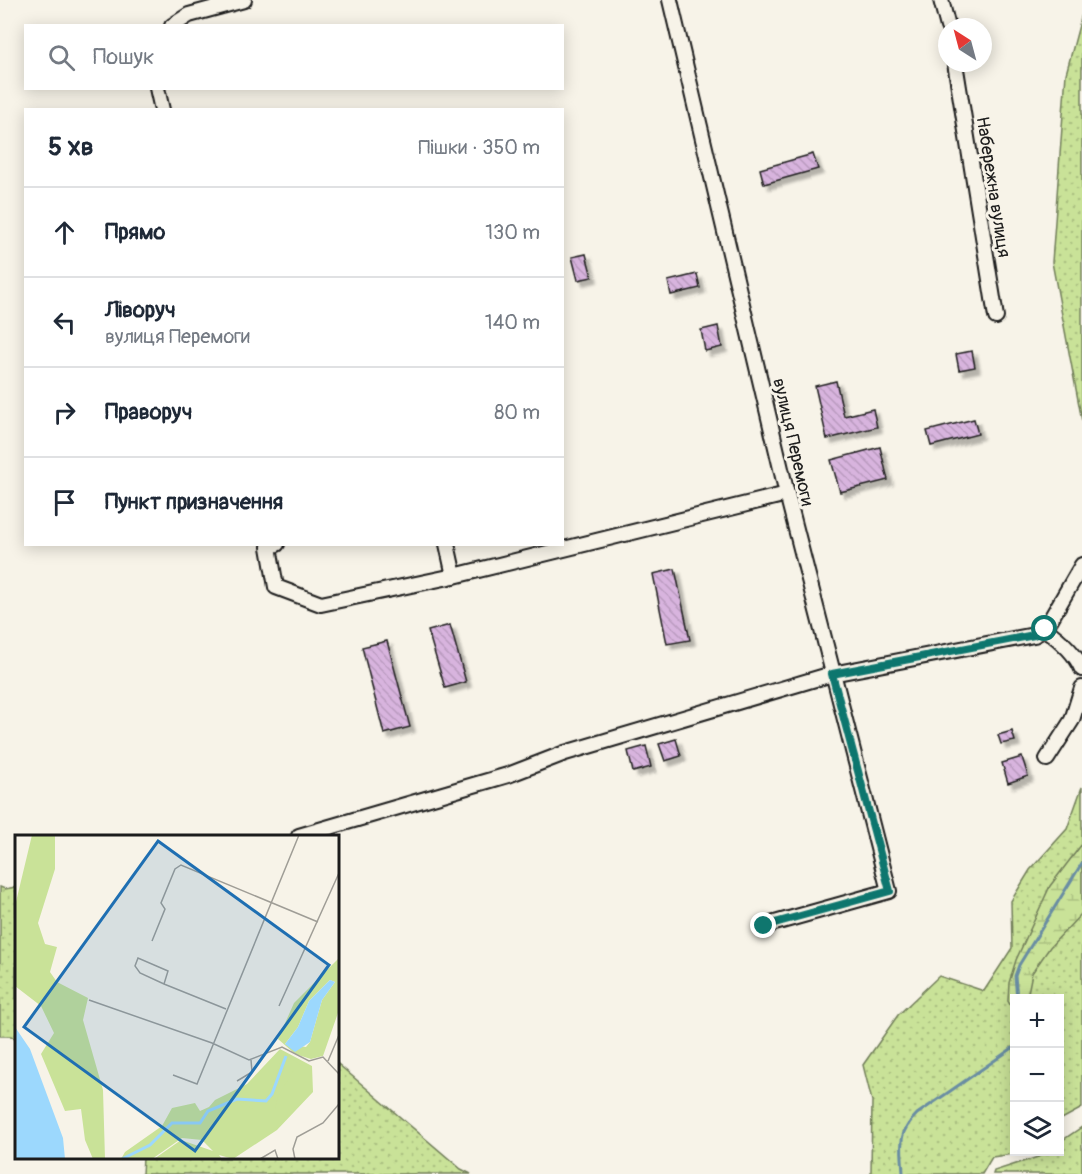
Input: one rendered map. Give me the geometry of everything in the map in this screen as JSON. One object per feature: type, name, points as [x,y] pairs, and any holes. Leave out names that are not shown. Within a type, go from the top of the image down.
[{"type":"street","points":[[175,24],[189,15],[244,0]]},
{"type":"street","name":"вулиця Перемоги","points":[[670,0],[787,494],[890,891],[764,926]]},
{"type":"street","points":[[941,0],[946,18]]},
{"type":"street","name":"Набережна вулиця","points":[[956,72],[996,317]]},
{"type":"street","points":[[157,90],[162,108]]},
{"type":"street","points":[[272,546],[269,547],[276,587],[321,604],[454,576],[787,494]]},
{"type":"street","points":[[447,546],[454,576]]},
{"type":"street","points":[[306,835],[507,776],[565,753],[832,674],[1034,635],[1045,629],[1082,565]]},
{"type":"street","points":[[1045,629],[1060,640],[1082,669]]},
{"type":"street","points":[[1047,759],[1072,720],[1082,688]]},
{"type":"green space","points":[[1082,14],[1082,421],[1052,262],[1066,74]]},
{"type":"green space","points":[[1082,787],[1082,1108],[1064,1118],[1064,994],[1010,994],[1010,1155],[992,1157],[982,1174],[871,1174],[872,1101],[863,1065],[898,1015],[939,976],[984,991],[1012,948],[1011,901],[1030,870],[1067,829]]},
{"type":"green space","points":[[1082,844],[1082,913],[1050,947],[1032,973],[1028,994],[1010,994],[1010,1005],[1008,1001],[1009,983],[1016,960],[1050,886]]},
{"type":"green space","points":[[0,887],[5,889],[15,887],[15,1038],[0,1036]]},
{"type":"green space","points":[[339,1065],[461,1169],[471,1174],[142,1174],[143,1159],[339,1159]]},
{"type":"green space","points":[[1082,1127],[1082,1174],[993,1174],[994,1171],[1040,1156],[1064,1156],[1064,1139]]},
{"type":"building","points":[[813,154],[818,169],[764,184],[760,169]]},
{"type":"building","points":[[586,254],[592,277],[578,280],[572,257]]},
{"type":"building","points":[[697,274],[700,288],[671,295],[668,281]]},
{"type":"building","points":[[718,326],[722,347],[705,351],[701,330]]},
{"type":"building","points":[[972,351],[975,367],[959,370],[956,354]]},
{"type":"building","points":[[836,381],[844,416],[873,409],[877,427],[827,439],[815,386]]},
{"type":"building","points":[[974,419],[978,434],[931,446],[927,431]]},
{"type":"building","points":[[880,447],[888,480],[840,492],[831,460]]},
{"type":"building","points":[[675,569],[690,640],[667,644],[653,574]]},
{"type":"building","points":[[450,625],[466,682],[445,688],[428,631]]},
{"type":"building","points":[[387,641],[410,727],[384,734],[362,647]]},
{"type":"building","points":[[1012,731],[1015,741],[1001,744],[998,735]]},
{"type":"building","points":[[676,739],[681,756],[665,761],[659,744]]},
{"type":"building","points":[[646,746],[651,767],[633,772],[628,751]]},
{"type":"building","points":[[1022,757],[1028,776],[1008,783],[1002,763]]},
{"type":"waterway","points":[[1017,994],[1015,976],[1019,965],[1082,863]]},
{"type":"waterway","points":[[903,1174],[901,1148],[903,1135],[910,1121],[1013,1048]]},
{"type":"route","points":[[764,926],[890,891],[832,674],[1034,635],[1045,629]]}]
